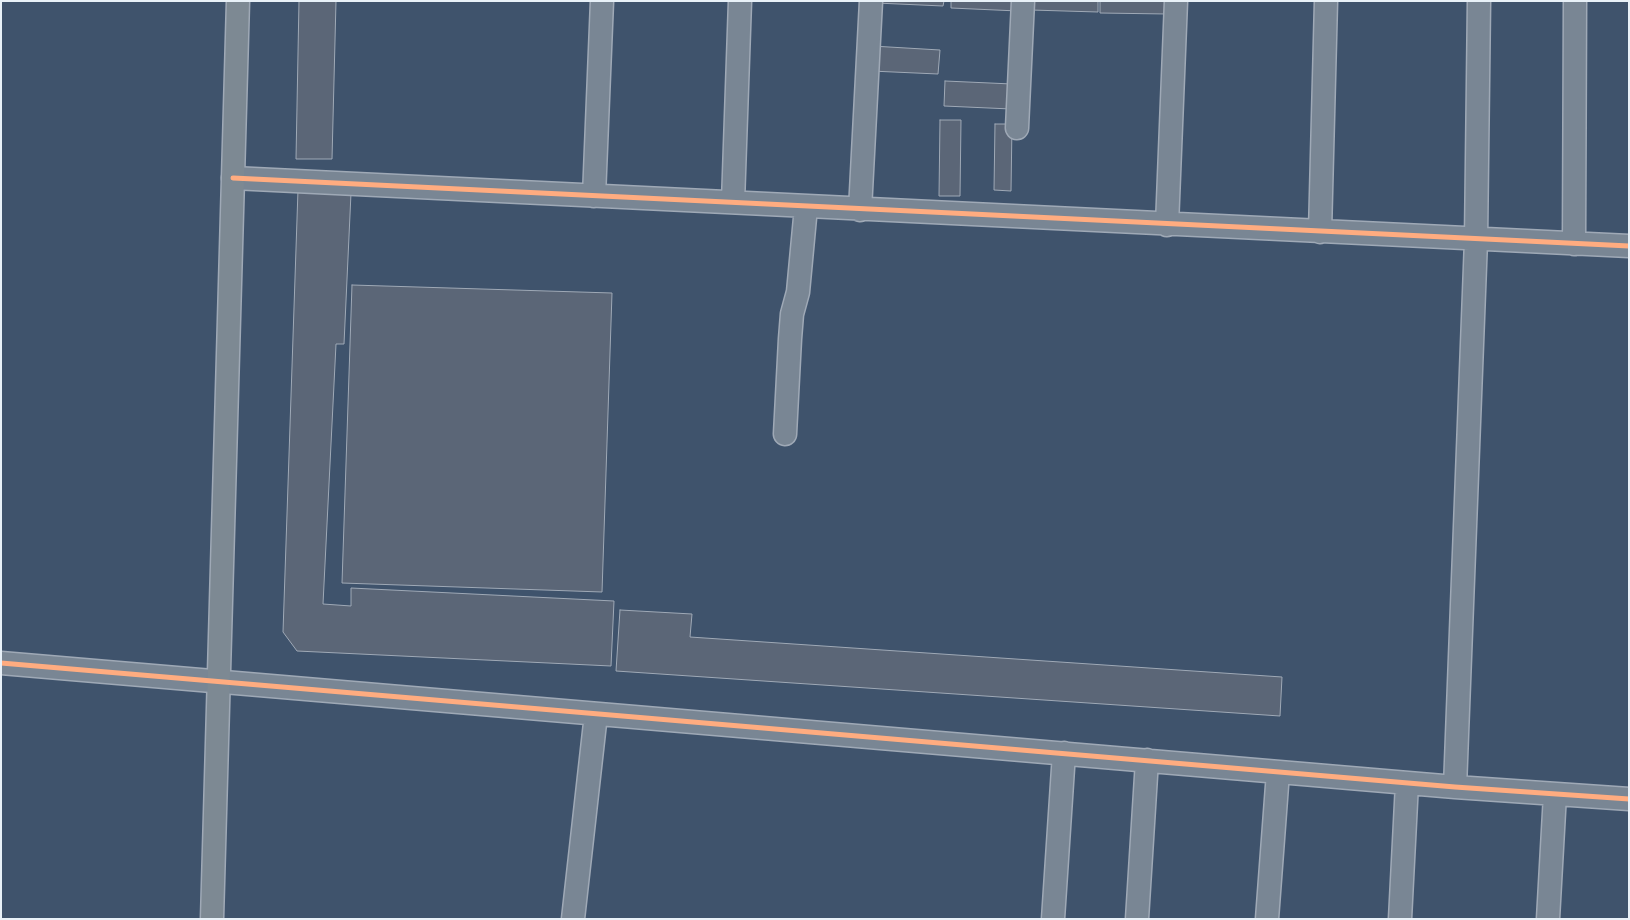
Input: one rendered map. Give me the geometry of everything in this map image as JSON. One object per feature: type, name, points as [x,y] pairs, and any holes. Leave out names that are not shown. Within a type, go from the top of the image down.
[{"type":"main road","points":[[212,919],[238,1]]},
{"type":"street","points":[[594,196],[602,1]]},
{"type":"street","points":[[733,202],[740,1]]},
{"type":"street","points":[[860,210],[871,1]]},
{"type":"street","points":[[1017,128],[1023,1]]},
{"type":"street","points":[[1167,225],[1176,1]]},
{"type":"street","points":[[1320,232],[1326,1]]},
{"type":"street","points":[[1456,787],[1476,240],[1479,1]]},
{"type":"street","points":[[1574,244],[1575,1]]},
{"type":"street","points":[[233,178],[1167,225],[1629,246]]},
{"type":"street","points":[[785,434],[792,314],[798,292],[806,207]]},
{"type":"street","points":[[1,663],[1407,783],[1629,799]]},
{"type":"street","points":[[573,919],[596,714]]},
{"type":"street","points":[[1053,919],[1064,753]]},
{"type":"street","points":[[1137,919],[1147,760]]},
{"type":"street","points":[[1267,919],[1278,772]]},
{"type":"street","points":[[1400,919],[1407,783]]},
{"type":"street","points":[[1548,919],[1555,794]]},
{"type":"building","points":[[299,1],[336,1],[332,159],[296,159]]},
{"type":"building","points":[[876,1],[944,1],[943,6],[876,3]]},
{"type":"building","points":[[951,1],[1019,1],[1018,11],[951,8]]},
{"type":"building","points":[[1031,1],[1098,1],[1098,12],[1031,10]]},
{"type":"building","points":[[1100,1],[1167,1],[1167,14],[1100,13]]},
{"type":"building","points":[[872,46],[940,50],[938,74],[871,71]]},
{"type":"building","points":[[945,81],[1012,84],[1011,109],[944,106]]},
{"type":"building","points":[[940,120],[961,120],[960,196],[939,196]]},
{"type":"building","points":[[995,124],[1012,124],[1011,191],[994,190]]},
{"type":"building","points":[[298,190],[351,193],[344,344],[336,344],[323,604],[351,606],[351,588],[614,601],[611,666],[297,651],[283,632]]},
{"type":"building","points":[[352,285],[612,293],[602,592],[342,583]]},
{"type":"building","points":[[620,610],[692,614],[690,637],[1282,677],[1280,716],[616,671]]},
{"type":"cycle path","points":[[233,178],[1629,246]]},
{"type":"cycle path","points":[[1,663],[1455,787],[1629,799]]}]
